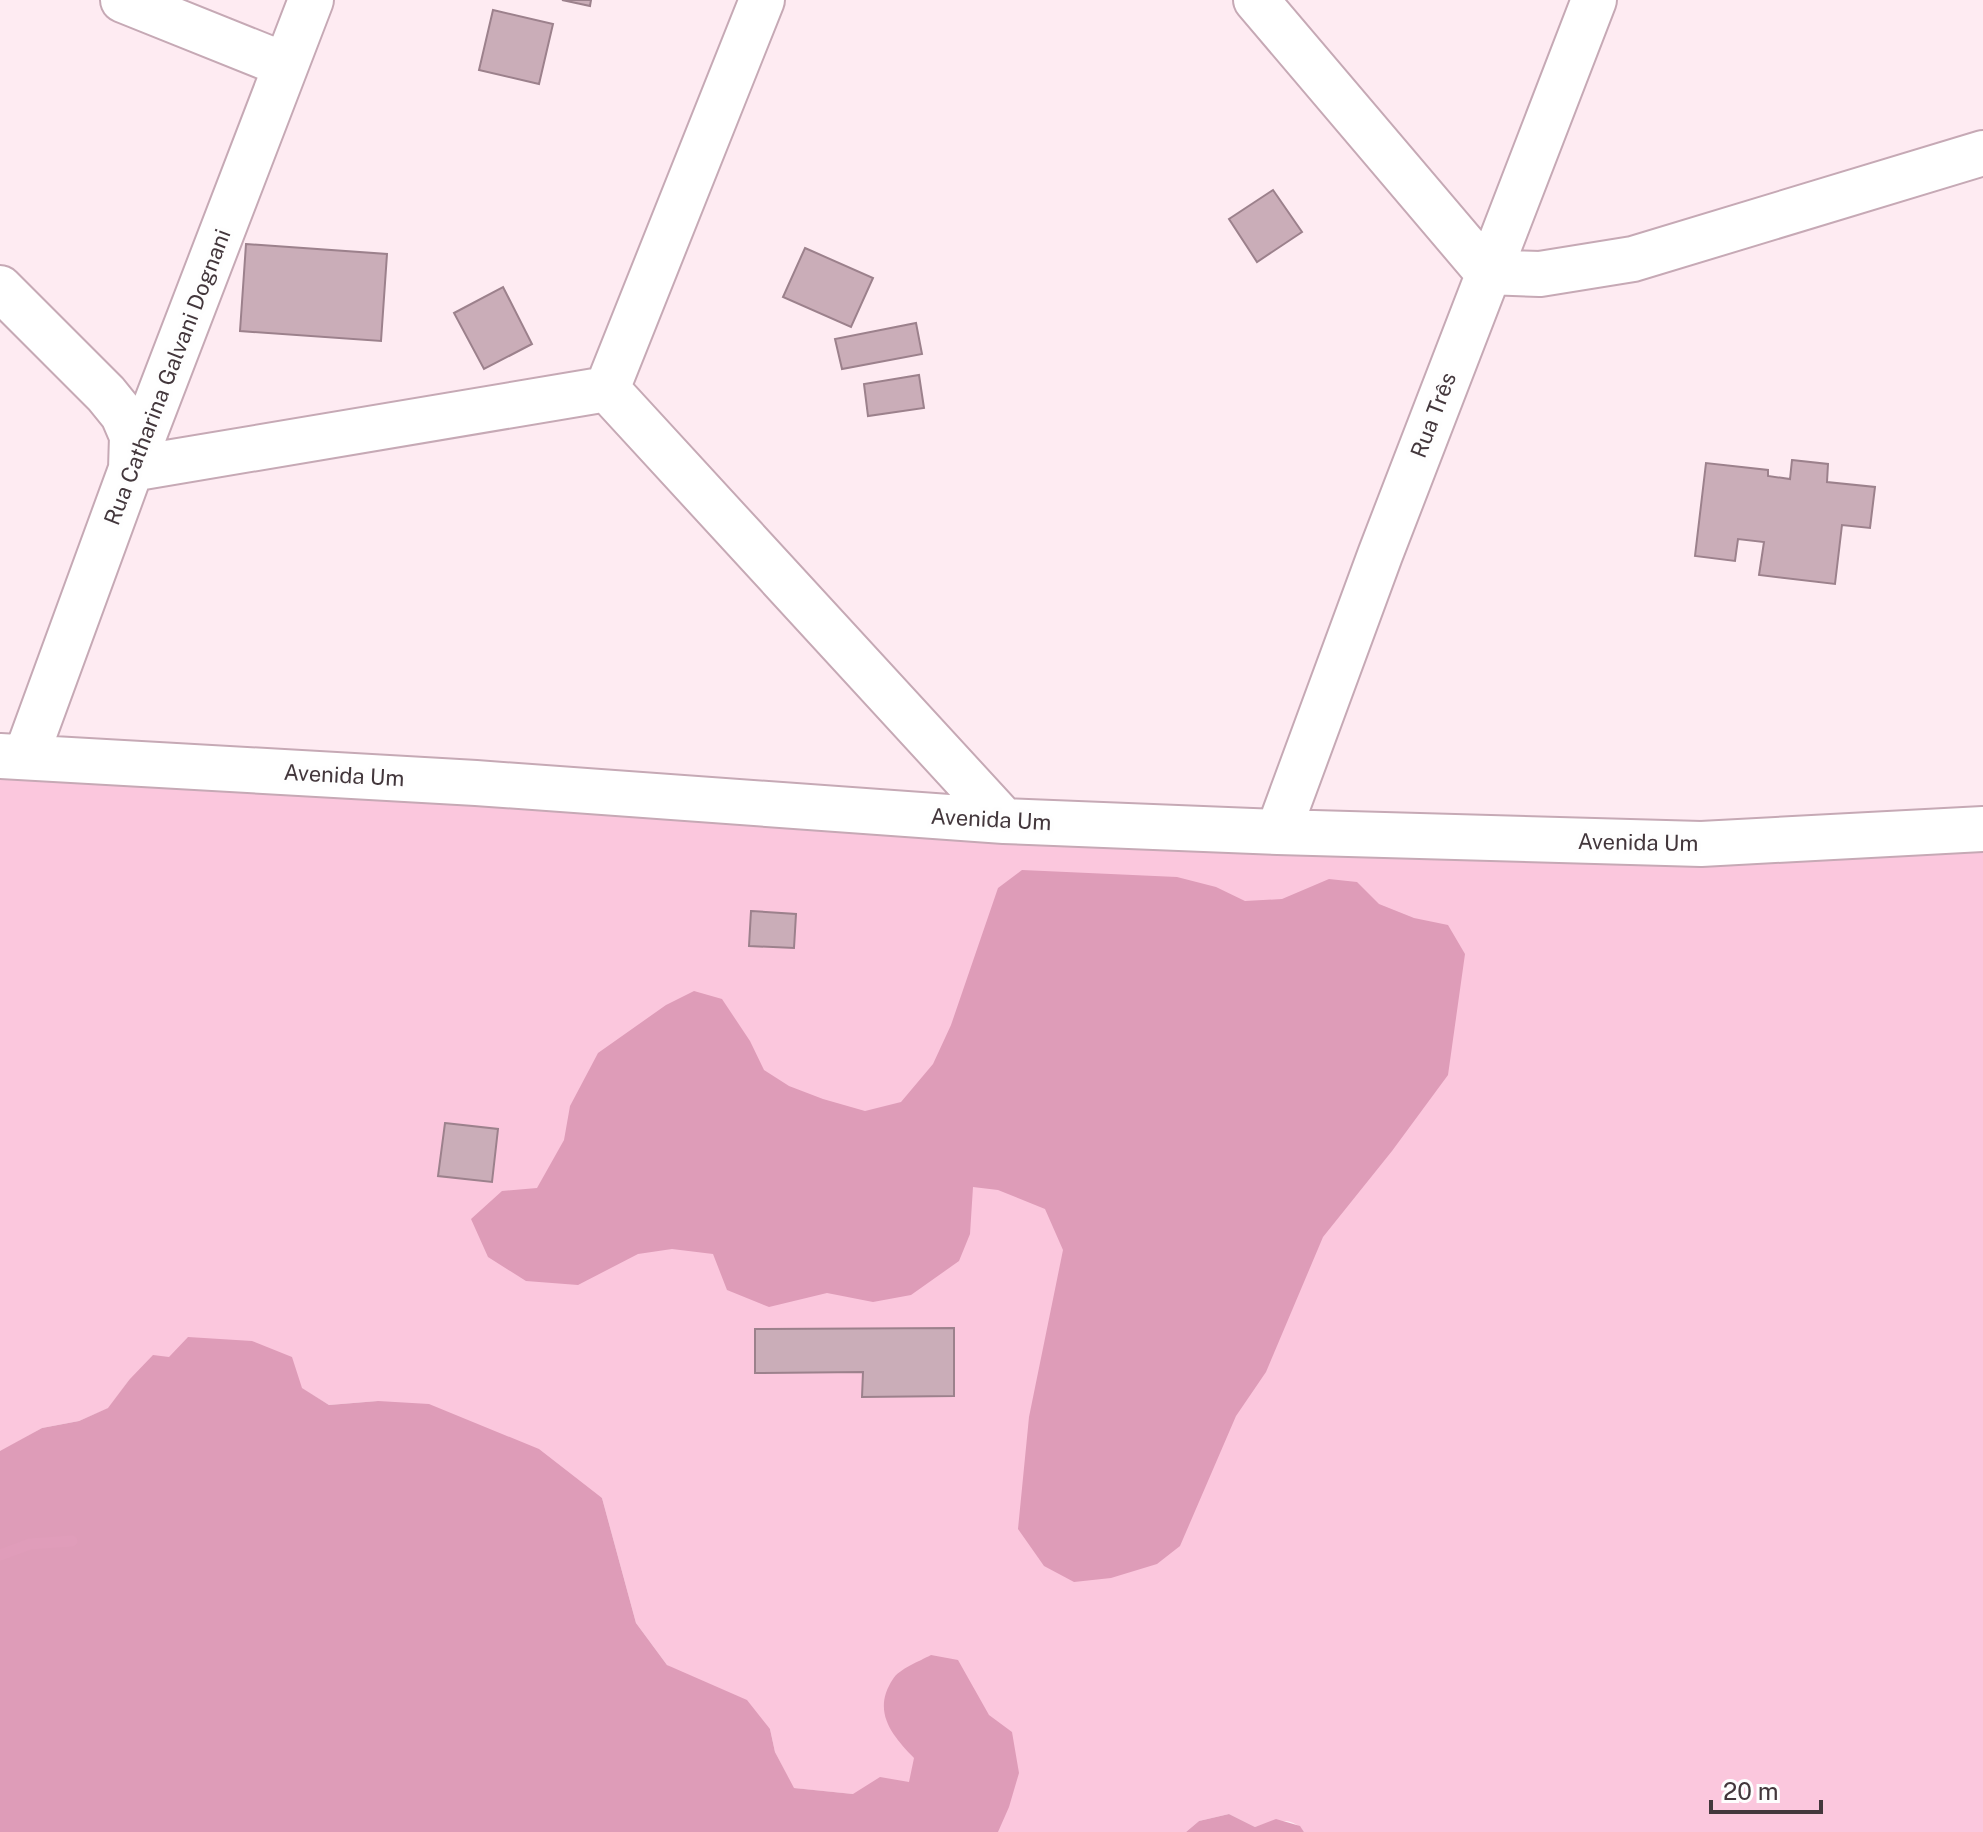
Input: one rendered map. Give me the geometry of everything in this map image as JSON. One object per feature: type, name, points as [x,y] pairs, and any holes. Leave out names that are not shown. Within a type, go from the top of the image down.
[{"type":"street","points":[[123,0],[285,65]]},
{"type":"street","name":"Rua Catharina Galvani Dognani","points":[[13,756],[131,469],[311,0]]},
{"type":"street","points":[[607,389],[762,0]]},
{"type":"street","points":[[1256,0],[1487,272],[1540,274],[1633,259],[1983,153]]},
{"type":"street","name":"Rua Três","points":[[1278,832],[1487,272],[1594,0]]},
{"type":"street","points":[[0,288],[123,415],[132,436],[131,469],[607,389]]},
{"type":"street","points":[[607,389],[1004,821]]},
{"type":"street","name":"Avenida Um","points":[[13,756],[476,783],[1004,821],[1278,832],[1701,844],[1983,829]]},
{"type":"shaded area","points":[[0,768],[1983,845],[1983,1832],[1304,1832],[1287,1821],[1255,1827],[1229,1814],[1199,1821],[1186,1832],[998,1832],[999,1824],[853,1794],[793,1788],[775,1752],[770,1729],[667,1665],[636,1623],[602,1498],[378,1401],[329,1405],[301,1388],[168,1357],[129,1380],[109,1408],[79,1421],[42,1428],[0,1452]]},
{"type":"shaded area","points":[[1022,870],[1177,877],[1216,887],[1245,901],[1282,899],[1329,879],[1357,882],[1379,904],[1414,918],[1448,925],[1465,954],[1448,1075],[1323,1237],[1266,1372],[1236,1416],[1180,1546],[1157,1564],[1111,1578],[1074,1582],[1044,1566],[1018,1529],[1029,1417],[1063,1250],[1045,1209],[998,1190],[973,1187],[970,1234],[959,1261],[911,1295],[873,1302],[827,1293],[769,1307],[727,1290],[713,1254],[672,1249],[638,1254],[578,1285],[526,1281],[488,1257],[471,1219],[502,1191],[537,1188],[564,1140],[570,1106],[598,1053],[666,1005],[694,991],[722,999],[750,1041],[764,1070],[789,1086],[865,1111],[901,1102],[933,1064],[951,1025],[998,888]]},
{"type":"shaded area","points":[[188,1337],[252,1341],[292,1357],[302,1388],[329,1405],[378,1401],[429,1404],[539,1449],[602,1498],[636,1623],[667,1665],[747,1700],[770,1729],[775,1752],[794,1788],[853,1794],[880,1777],[909,1782],[914,1758],[887,1723],[884,1702],[887,1691],[900,1672],[931,1655],[958,1660],[989,1715],[1012,1732],[1019,1773],[998,1832],[0,1832],[0,1451],[42,1428],[79,1421],[108,1408],[153,1355],[169,1357]]},
{"type":"shaded area","points":[[1229,1814],[1255,1827],[1276,1819],[1300,1826],[1304,1832],[1186,1832],[1199,1821]]},
{"type":"building","points":[[562,0],[591,0],[590,6]]},
{"type":"building","points":[[493,10],[553,24],[539,84],[479,70]]},
{"type":"building","points":[[1273,190],[1302,232],[1257,262],[1229,219]]},
{"type":"building","points":[[246,244],[387,254],[381,341],[240,331]]},
{"type":"building","points":[[805,248],[873,278],[851,327],[783,297]]},
{"type":"building","points":[[503,287],[532,344],[484,369],[454,313]]},
{"type":"building","points":[[916,323],[922,354],[842,369],[835,339]]},
{"type":"building","points":[[919,375],[924,408],[868,416],[864,384]]},
{"type":"building","points":[[1792,460],[1828,464],[1827,482],[1875,487],[1870,528],[1842,525],[1835,584],[1759,575],[1764,542],[1738,539],[1735,561],[1695,556],[1706,463],[1768,470],[1768,476],[1790,479]]},
{"type":"building","points":[[751,911],[796,914],[794,948],[749,946]]},
{"type":"building","points":[[445,1123],[498,1129],[492,1182],[438,1176]]},
{"type":"building","points":[[954,1328],[954,1396],[862,1397],[863,1372],[755,1373],[755,1329]]},
{"type":"waterway","points":[[0,1555],[30,1544],[72,1541]]}]
